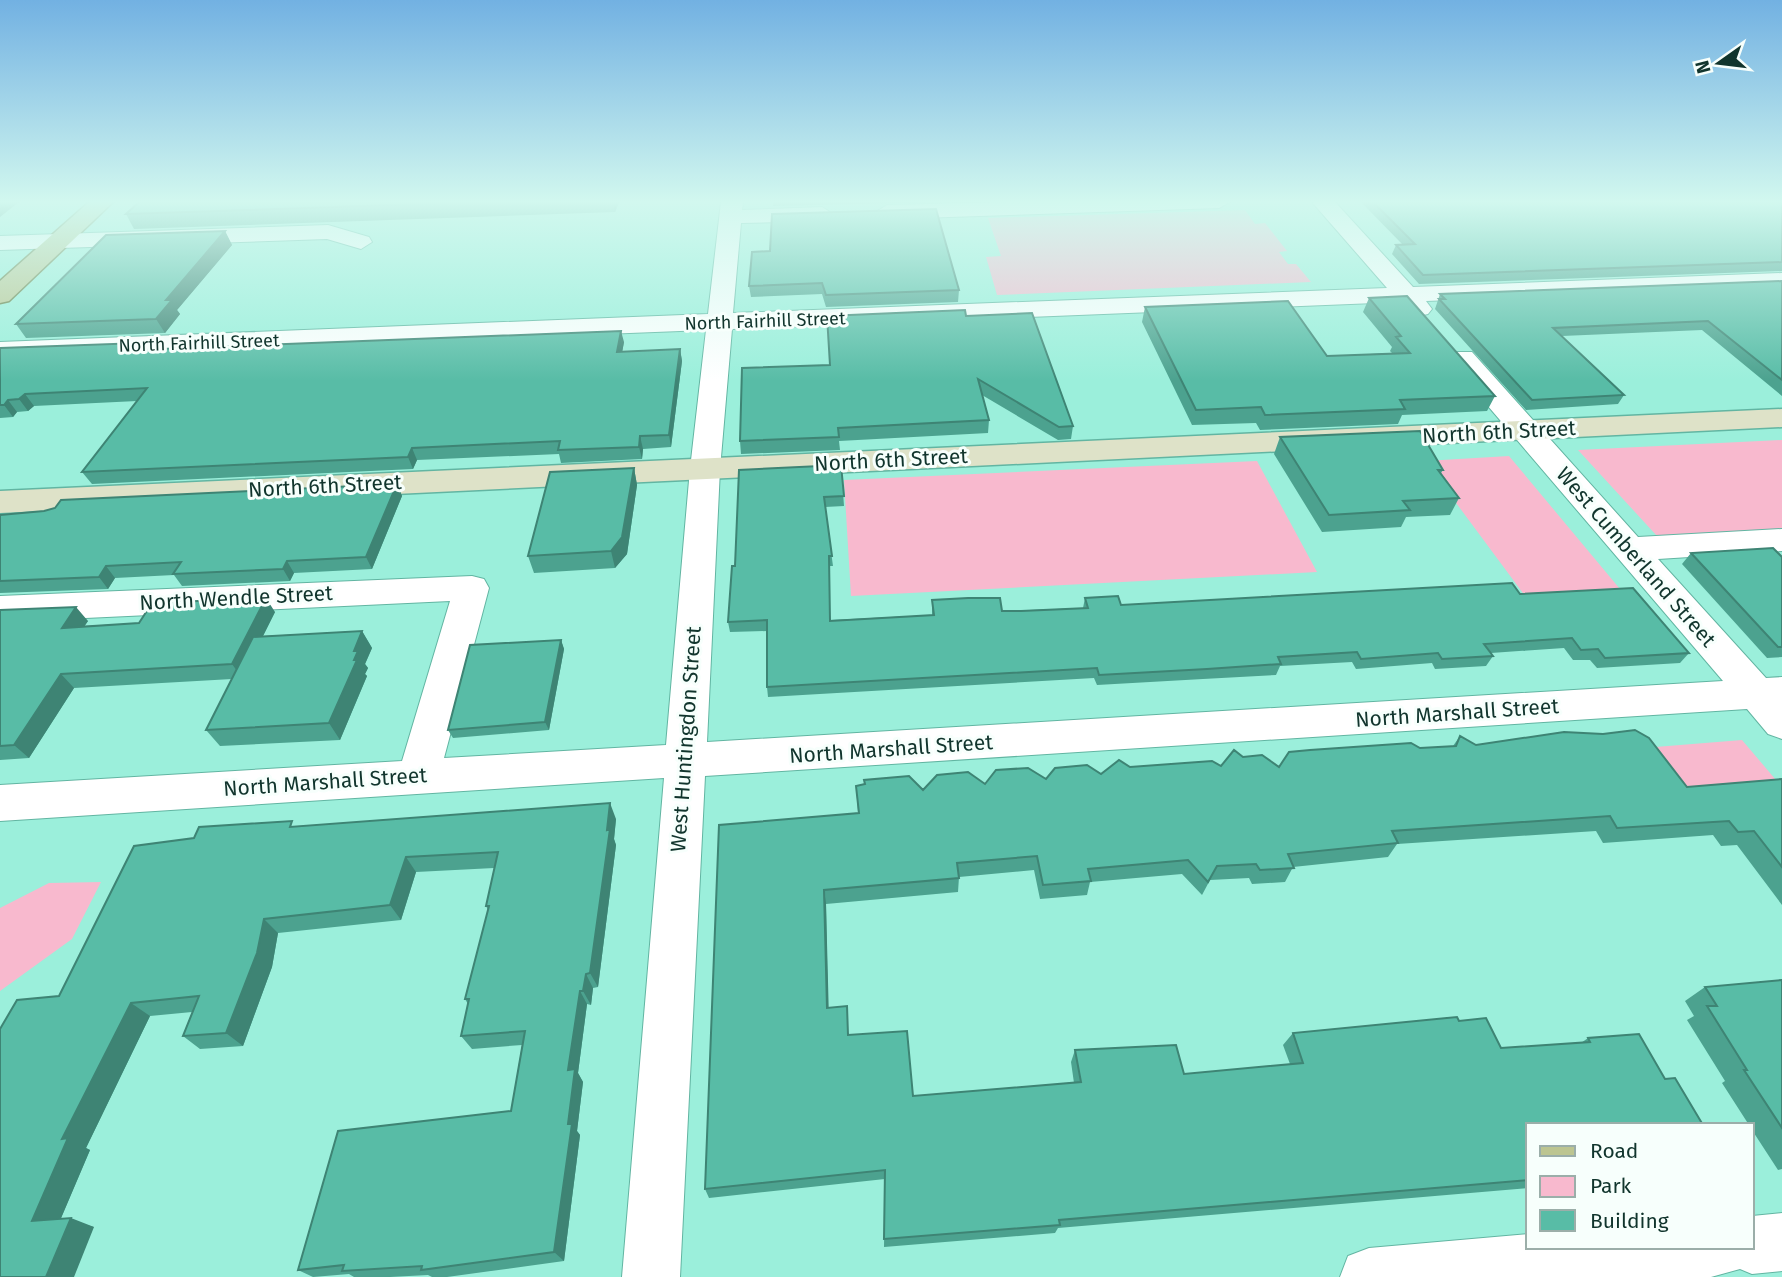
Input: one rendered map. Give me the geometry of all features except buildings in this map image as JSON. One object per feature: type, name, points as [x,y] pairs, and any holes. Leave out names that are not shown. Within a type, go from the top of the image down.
[{"type":"main road","points":[[0,295],[36,262]]},
{"type":"main road","name":"North 6th Street","points":[[0,502],[1782,418]]},
{"type":"street","name":"West Huntingdon Street","points":[[651,1277],[705,469],[726,262]]},
{"type":"street","name":"West Cumberland Street","points":[[1376,262],[1631,549],[1769,693],[1782,723]]},
{"type":"street","name":"North Fairhill Street","points":[[0,350],[1782,280]]},
{"type":"street","points":[[1631,549],[1782,540]]},
{"type":"street","points":[[418,776],[472,588]]},
{"type":"street","name":"North Wendle Street","points":[[0,609],[472,588]]},
{"type":"street","name":"North Marshall Street","points":[[0,803],[418,776],[684,763],[1769,693]]},
{"type":"street","points":[[1754,1245],[1782,1242]]},
{"type":"street","points":[[1369,1277],[1699,1249]]},
{"type":"green space","points":[[987,262],[1286,262],[1296,264],[1311,282],[997,295]]},
{"type":"green space","points":[[1782,440],[1782,529],[1657,536],[1578,450]]},
{"type":"green space","points":[[1509,456],[1625,595],[1528,600],[1425,461]]},
{"type":"green space","points":[[1257,461],[1317,572],[851,596],[844,480]]},
{"type":"green space","points":[[1742,740],[1782,787],[1680,797],[1643,748]]},
{"type":"green space","points":[[101,882],[72,939],[0,991],[0,908],[49,883]]}]
